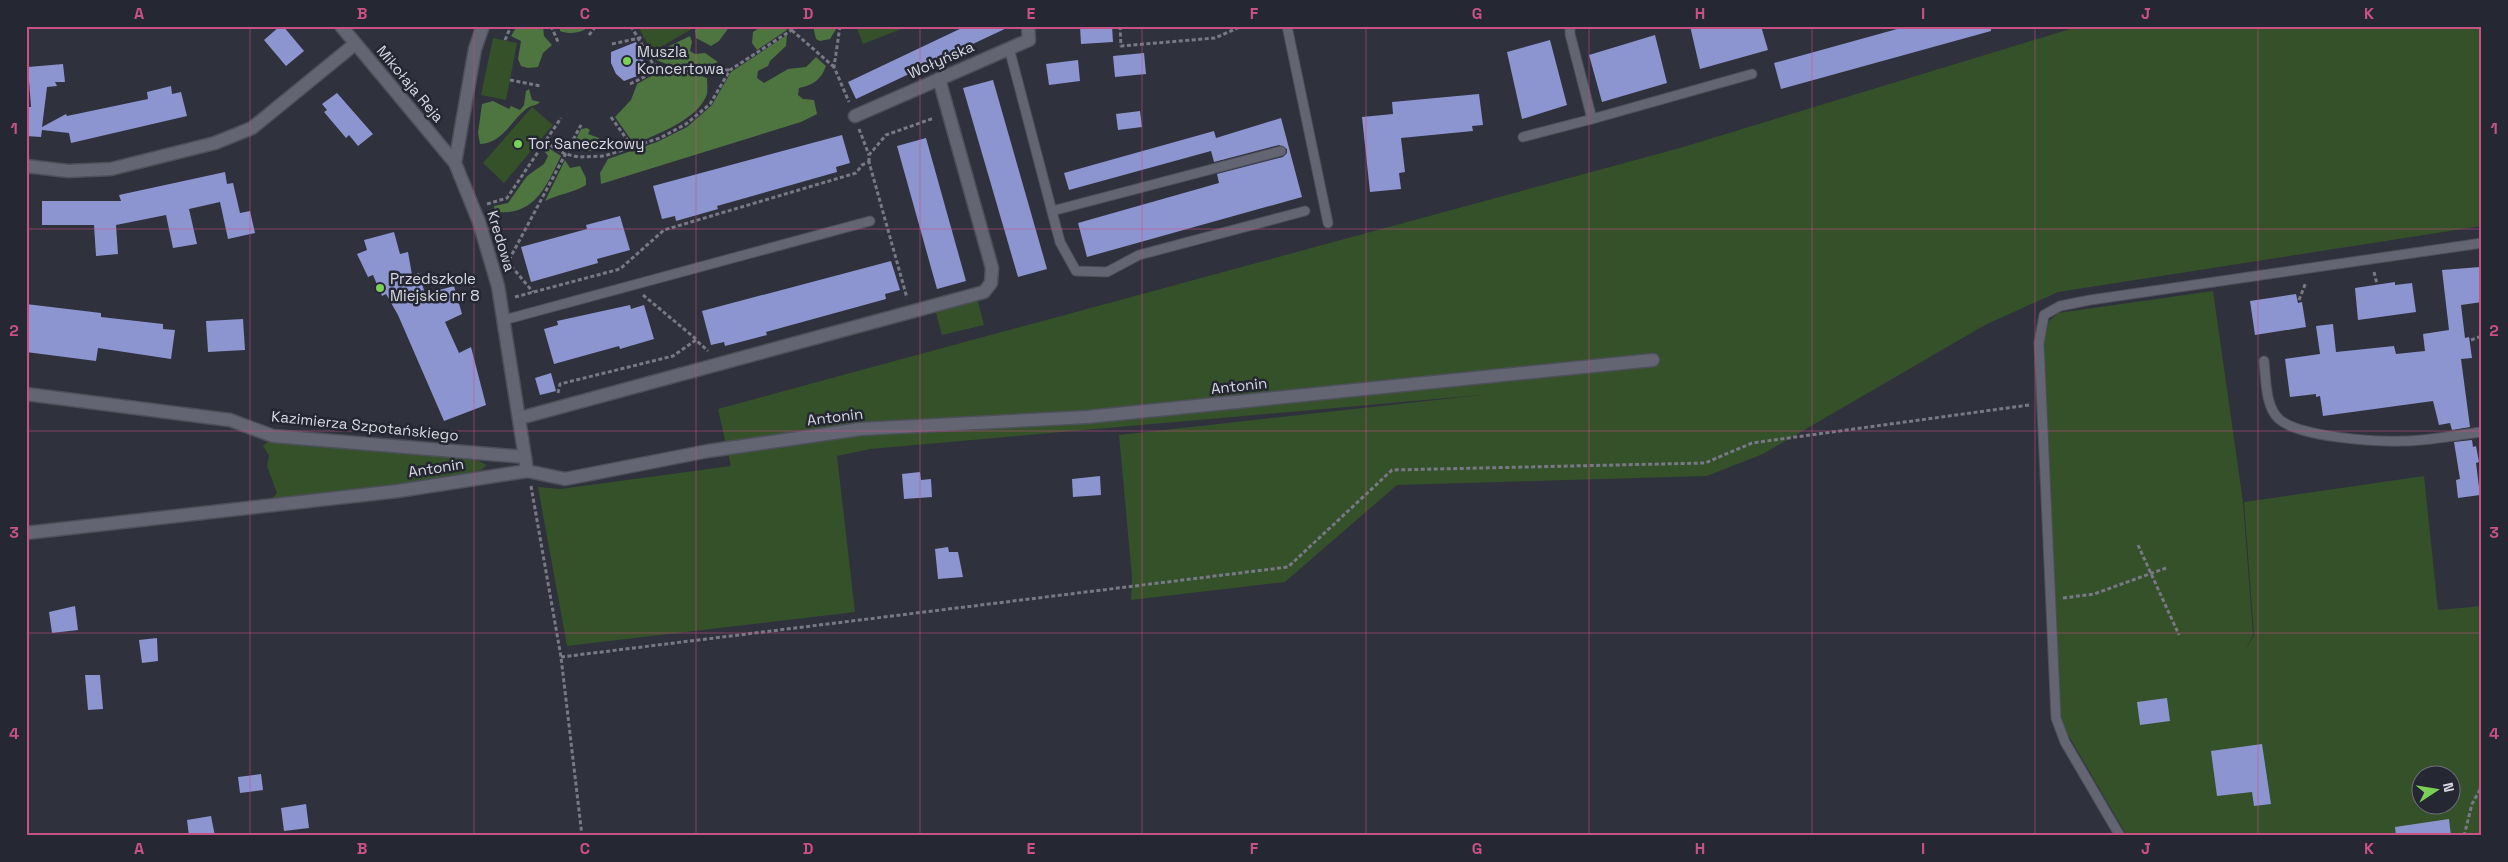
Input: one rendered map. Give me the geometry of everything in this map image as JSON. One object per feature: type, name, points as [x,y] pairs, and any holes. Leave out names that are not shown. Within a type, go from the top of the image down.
[{"type":"street","name":"Mikołaja Reja","points":[[341,26],[455,163]]},
{"type":"street","points":[[455,163],[475,49],[483,26]]},
{"type":"street","name":"Wołyńska","points":[[855,116],[1029,40],[1028,26]]},
{"type":"street","points":[[26,166],[68,172],[111,168],[215,142],[252,128],[355,44]]},
{"type":"street","points":[[520,418],[984,292],[991,283],[992,268],[939,79]]},
{"type":"street","name":"Kredowa","points":[[455,163],[479,222],[508,319],[527,471]]},
{"type":"street","name":"Antonin","points":[[26,533],[398,490],[527,471],[566,478],[708,451],[861,429],[1088,417],[1654,360]]},
{"type":"street","name":"Kazimierza Szpotańskiego","points":[[26,394],[230,420],[273,436],[525,457]]},
{"type":"lane","points":[[1288,26],[1328,223]]},
{"type":"lane","points":[[1570,26],[1570,34],[1592,119]]},
{"type":"lane","points":[[1009,48],[1060,242],[1076,271],[1107,272],[1139,255],[1305,211]]},
{"type":"lane","points":[[1523,137],[1752,74]]},
{"type":"lane","points":[[1052,211],[1281,150]]},
{"type":"lane","points":[[508,319],[870,221]]},
{"type":"lane","points":[[2120,836],[2065,742],[2056,718],[2042,403],[2040,330],[2044,315],[2060,306],[2482,243]]},
{"type":"lane","points":[[2264,361],[2270,402],[2278,419],[2297,429],[2318,434],[2401,441],[2482,432]]},
{"type":"path","points":[[505,40],[511,26]]},
{"type":"path","points":[[551,26],[559,44]]},
{"type":"path","points":[[589,35],[596,26]]},
{"type":"path","points":[[631,26],[653,64],[652,73]]},
{"type":"path","points":[[787,26],[834,67],[869,155],[869,162],[907,299]]},
{"type":"path","points":[[545,142],[565,154],[579,157],[604,156],[633,148],[686,124],[710,104],[730,70],[798,26]]},
{"type":"path","points":[[834,67],[840,26]]},
{"type":"path","points":[[1120,26],[1122,46],[1215,38],[1242,26]]},
{"type":"path","points":[[612,44],[639,40],[644,37]]},
{"type":"path","points":[[653,64],[676,71]]},
{"type":"path","points":[[630,84],[652,73],[730,70]]},
{"type":"path","points":[[510,80],[541,86]]},
{"type":"path","points":[[869,155],[886,135],[948,113]]},
{"type":"path","points":[[611,117],[633,148]]},
{"type":"path","points":[[484,205],[508,198],[561,118]]},
{"type":"path","points":[[499,263],[509,260],[581,125]]},
{"type":"path","points":[[508,319],[508,298],[620,269],[664,230],[856,173],[862,165],[869,162]]},
{"type":"path","points":[[509,260],[533,292]]},
{"type":"path","points":[[640,292],[713,355]]},
{"type":"path","points":[[2472,340],[2482,336]]},
{"type":"path","points":[[557,398],[557,388],[560,384],[673,356],[696,340]]},
{"type":"path","points":[[561,657],[1288,567],[1392,470],[1704,463],[1752,443],[2042,403]]},
{"type":"path","points":[[527,471],[536,507],[561,657],[582,836]]},
{"type":"path","points":[[2138,546],[2180,635]]},
{"type":"path","points":[[2050,598],[2094,594],[2166,568]]},
{"type":"path","points":[[2464,836],[2472,804],[2482,786]]},
{"type":"green space","points":[[517,26],[543,26],[544,36],[552,45],[543,53],[538,67],[528,68],[521,66],[518,59],[521,41],[511,36]]},
{"type":"green space","points":[[560,26],[591,26],[580,32],[572,33],[560,31]]},
{"type":"green space","points":[[638,26],[697,26],[652,52]]},
{"type":"green space","points":[[702,26],[730,26],[719,41],[711,46],[696,38],[695,30]]},
{"type":"green space","points":[[762,26],[783,26],[787,30],[757,50],[752,43],[753,32]]},
{"type":"green space","points":[[813,26],[838,26],[830,39],[820,41],[816,39]]},
{"type":"green space","points":[[856,26],[909,26],[863,44]]},
{"type":"green space","points":[[2080,26],[2482,26],[2482,226],[2058,292],[1985,325],[1763,454],[1707,476],[1397,485],[1285,582],[1131,600],[1132,577],[1119,435],[1481,395],[870,449],[837,456],[855,612],[567,646],[538,487],[560,489],[731,466],[718,409],[1680,148]]},
{"type":"green space","points":[[787,35],[786,46],[770,61],[768,66],[758,71],[757,78],[764,83],[788,69],[806,67],[816,57],[826,66],[824,71],[816,81],[799,88],[798,95],[803,99],[814,100],[817,114],[801,122],[601,184],[600,173],[608,159],[657,142],[687,127],[712,105],[731,72]]},
{"type":"green space","points":[[690,36],[692,42],[690,51],[695,54],[705,53],[718,62],[702,67],[686,68],[668,65],[653,58],[655,53]]},
{"type":"green space","points":[[493,38],[517,43],[506,100],[481,95]]},
{"type":"green space","points":[[692,73],[707,78],[707,94],[702,103],[686,119],[665,131],[634,144],[615,117],[631,100],[637,84],[651,76]]},
{"type":"green space","points":[[529,89],[532,100],[540,102],[523,112],[501,135],[488,143],[480,144],[478,133],[482,104],[493,101],[509,109],[511,106],[520,110],[524,105],[526,91]]},
{"type":"green space","name":"Tor Saneczkowy","points":[[532,107],[553,125],[504,183],[483,163]]},
{"type":"green space","points":[[587,128],[590,130],[588,134],[599,138],[600,145],[593,151],[571,150],[581,129]]},
{"type":"green space","points":[[547,147],[561,156],[538,197],[520,209],[509,212],[495,212],[494,206],[508,203],[527,176],[544,164],[548,156],[545,152]]},
{"type":"green space","points":[[565,160],[570,168],[580,166],[586,178],[586,185],[545,201]]},
{"type":"green space","points":[[2213,291],[2243,502],[2253,635],[2245,651],[2254,635],[2244,502],[2424,476],[2438,610],[2482,606],[2482,836],[2127,836],[2067,733],[2061,718],[2044,336],[2049,321],[2058,313]]},
{"type":"green space","points":[[977,298],[984,325],[942,335],[935,309]]},
{"type":"green space","points":[[271,439],[293,444],[472,458],[487,465],[481,470],[452,478],[271,500],[277,493],[267,466],[269,455],[263,446]]},
{"type":"building","points":[[280,26],[283,26],[304,51],[286,66],[264,40]]},
{"type":"building","points":[[966,26],[1011,26],[856,99],[848,82]]},
{"type":"building","points":[[1080,26],[1112,26],[1113,42],[1081,44]]},
{"type":"building","points":[[1690,26],[1761,26],[1768,50],[1700,69]]},
{"type":"building","points":[[1908,26],[1991,26],[1991,31],[1781,89],[1774,63]]},
{"type":"building","points":[[1655,35],[1667,83],[1602,102],[1589,55]]},
{"type":"building","points":[[1550,40],[1567,105],[1522,119],[1507,52]]},
{"type":"building","name":"Muszla Koncertowa","points":[[636,42],[648,72],[624,81],[616,74],[611,63],[611,52]]},
{"type":"building","points":[[1144,53],[1146,74],[1115,77],[1113,56]]},
{"type":"building","points":[[1078,60],[1080,81],[1049,85],[1046,64]]},
{"type":"building","points":[[63,64],[65,82],[55,82],[57,86],[47,87],[42,127],[66,114],[67,116],[148,99],[147,92],[171,86],[172,94],[181,92],[187,116],[71,143],[69,133],[42,130],[41,137],[26,136],[26,107],[31,107],[28,67]]},
{"type":"building","points":[[993,80],[1047,269],[1018,277],[963,88]]},
{"type":"building","points":[[337,93],[373,134],[358,146],[349,135],[346,138],[324,112],[327,110],[322,104]]},
{"type":"building","points":[[1479,94],[1483,125],[1472,126],[1473,131],[1401,138],[1405,172],[1399,173],[1401,189],[1370,192],[1362,117],[1393,114],[1392,102]]},
{"type":"building","points":[[1140,111],[1142,127],[1118,130],[1116,114]]},
{"type":"building","points":[[1281,118],[1302,197],[1087,257],[1078,223],[1219,183],[1217,174],[1283,157],[1287,153],[1287,149],[1279,145],[1214,162],[1211,151],[1069,190],[1064,173],[1214,131],[1216,138]]},
{"type":"building","points":[[842,135],[850,163],[836,167],[837,172],[717,206],[718,209],[676,221],[675,216],[662,219],[653,186]]},
{"type":"building","points":[[926,138],[966,281],[937,289],[897,146]]},
{"type":"building","points":[[225,172],[227,184],[233,183],[240,213],[250,211],[255,233],[228,239],[220,202],[189,209],[197,244],[173,248],[166,215],[116,225],[118,254],[96,256],[94,225],[42,225],[42,201],[121,201],[119,195]]},
{"type":"building","points":[[620,216],[630,250],[597,259],[598,263],[531,282],[521,247],[587,229],[586,225]]},
{"type":"building","points":[[394,232],[400,254],[408,252],[412,275],[419,273],[425,294],[454,286],[462,314],[445,322],[459,353],[471,347],[486,405],[444,421],[398,315],[386,294],[382,296],[373,275],[368,277],[357,254],[367,250],[364,240]]},
{"type":"building","points":[[891,261],[900,290],[885,294],[886,299],[766,332],[767,335],[725,346],[724,342],[711,345],[702,311]]},
{"type":"building","points":[[2480,267],[2482,302],[2461,305],[2465,338],[2469,337],[2472,358],[2461,359],[2470,427],[2452,430],[2450,423],[2439,425],[2433,401],[2323,416],[2320,396],[2316,397],[2316,394],[2290,397],[2285,359],[2320,354],[2316,326],[2333,324],[2336,352],[2394,346],[2396,354],[2425,351],[2423,334],[2449,330],[2442,270]]},
{"type":"building","points":[[2395,282],[2395,285],[2412,283],[2416,312],[2358,320],[2355,288]]},
{"type":"building","points":[[2296,294],[2298,303],[2302,302],[2306,327],[2255,335],[2250,301]]},
{"type":"building","points":[[26,304],[101,313],[101,317],[163,324],[163,329],[175,330],[171,359],[98,348],[96,361],[26,352]]},
{"type":"building","points":[[630,305],[631,309],[644,305],[654,339],[620,349],[619,346],[554,364],[544,329],[558,325],[557,321]]},
{"type":"building","points":[[243,319],[245,350],[208,352],[206,321]]},
{"type":"building","points":[[551,373],[556,391],[540,395],[535,378]]},
{"type":"building","points":[[2472,440],[2473,447],[2476,446],[2479,462],[2476,463],[2480,495],[2458,498],[2456,480],[2460,479],[2454,442]]},
{"type":"building","points":[[920,472],[921,480],[931,479],[932,497],[904,499],[902,474]]},
{"type":"building","points":[[1100,476],[1101,495],[1073,497],[1072,479]]},
{"type":"building","points":[[948,547],[949,552],[958,552],[963,577],[938,579],[935,549]]},
{"type":"building","points":[[75,606],[78,630],[52,633],[49,612]]},
{"type":"building","points":[[157,638],[158,661],[142,663],[139,640]]},
{"type":"building","points":[[85,675],[100,675],[103,709],[88,710]]},
{"type":"building","points":[[2167,698],[2170,721],[2140,725],[2137,702]]},
{"type":"building","points":[[2262,744],[2271,804],[2254,806],[2252,792],[2217,796],[2211,751]]},
{"type":"building","points":[[261,774],[263,790],[240,793],[238,777]]},
{"type":"building","points":[[306,804],[309,828],[284,831],[281,808]]},
{"type":"building","points":[[211,816],[215,836],[189,836],[187,820]]},
{"type":"building","points":[[2449,819],[2451,836],[2396,836],[2395,827]]},
{"type":"place","name":"Muszla Koncertowa","points":[[627,61]]},
{"type":"place","name":"Tor Saneczkowy","points":[[518,144]]},
{"type":"place","name":"Przedszkole Miejskie nr 8","points":[[380,288]]}]
